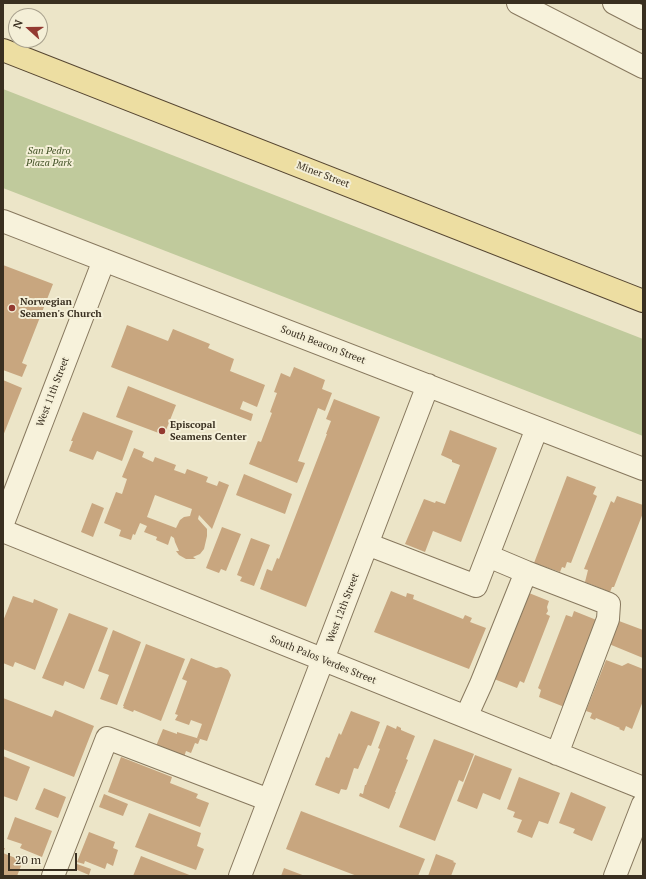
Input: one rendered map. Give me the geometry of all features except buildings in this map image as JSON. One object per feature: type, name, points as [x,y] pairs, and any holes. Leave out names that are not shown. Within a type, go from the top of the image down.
[{"type":"main road","name":"Miner Street","points":[[3,50],[643,301]]},
{"type":"street","points":[[518,3],[643,67]]},
{"type":"street","points":[[614,3],[643,18]]},
{"type":"street","name":"South Beacon Street","points":[[3,221],[643,469]]},
{"type":"street","name":"West 11th Street","points":[[3,523],[104,260]]},
{"type":"street","name":"West 12th Street","points":[[240,876],[428,385]]},
{"type":"street","points":[[367,544],[476,586],[537,428]]},
{"type":"street","name":"South Palos Verdes Street","points":[[3,531],[643,788]]},
{"type":"street","points":[[488,556],[609,604],[608,619],[557,754]]},
{"type":"street","points":[[466,717],[481,684],[526,572]]},
{"type":"street","points":[[53,876],[107,738],[269,800]]},
{"type":"street","points":[[615,876],[643,804]]},
{"type":"green space","name":"San Pedro Plaza Park","points":[[3,89],[643,339],[643,436],[3,188]]},
{"type":"place","name":"Norwegian Seamen's Church","points":[[12,308]]},
{"type":"place","name":"Episcopal Seamens Center","points":[[162,431]]}]
